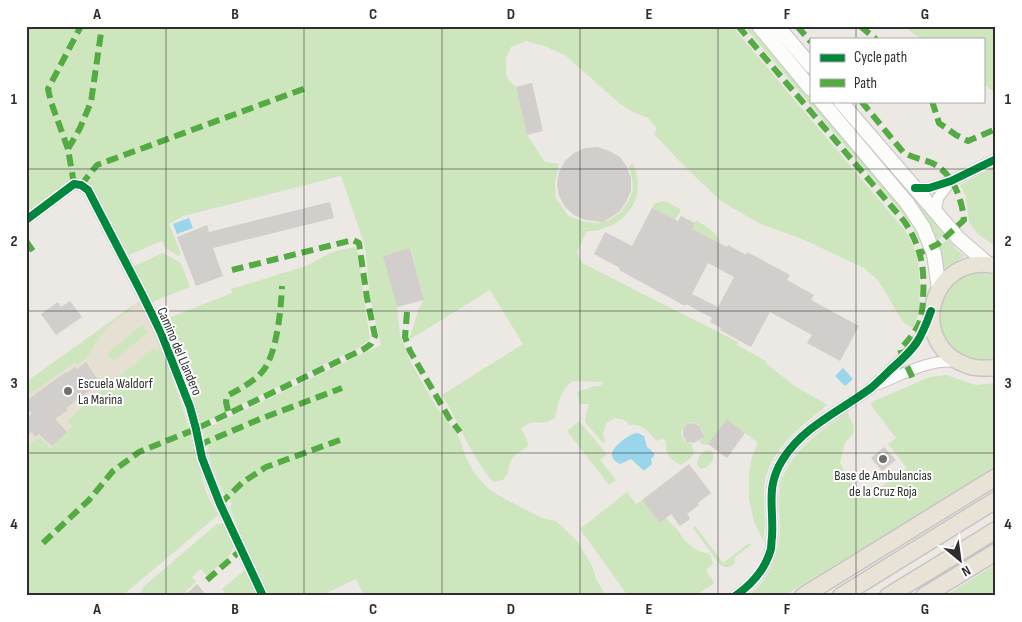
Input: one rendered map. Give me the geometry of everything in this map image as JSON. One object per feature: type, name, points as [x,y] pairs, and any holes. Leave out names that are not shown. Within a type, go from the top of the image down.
[{"type":"highway","points":[[803,596],[996,478]]},
{"type":"highway","points":[[841,596],[996,500]]},
{"type":"highway","points":[[888,596],[996,530]]},
{"type":"highway","points":[[924,596],[996,552]]},
{"type":"main road","points":[[759,26],[810,88]]},
{"type":"main road","points":[[777,26],[810,65]]},
{"type":"main road","points":[[822,102],[907,204],[923,227],[934,254],[939,289]]},
{"type":"main road","points":[[841,102],[958,238],[992,265]]},
{"type":"main road","points":[[992,265],[973,265],[960,270],[948,278],[939,289],[931,311],[932,327],[938,341],[947,353],[959,362],[971,367],[992,368]]},
{"type":"street","points":[[915,188],[929,188],[951,181],[996,158]]},
{"type":"street","points":[[936,211],[938,198],[951,181]]},
{"type":"street","name":"Camino del Llandero","points":[[26,220],[74,184],[88,190],[161,334],[190,406],[202,458],[224,514],[263,596]]},
{"type":"street","points":[[735,596],[746,589],[760,573],[771,551],[772,482],[784,456],[808,431],[871,387],[911,351],[924,329],[931,311]]},
{"type":"street","points":[[871,387],[932,363],[944,361],[959,362]]},
{"type":"shaded area","name":"Escuela Waldorf La Marina","points":[[140,300],[161,347],[99,400],[26,471],[26,382]]},
{"type":"green space","points":[[26,26],[732,26],[907,233],[917,255],[920,281],[919,313],[913,329],[903,322],[878,280],[864,268],[800,238],[760,224],[721,201],[654,134],[657,128],[648,118],[631,111],[619,103],[566,56],[545,46],[526,41],[511,47],[506,58],[508,80],[516,87],[527,135],[545,162],[559,164],[555,182],[555,196],[568,216],[585,222],[597,223],[609,220],[620,213],[628,202],[633,190],[629,166],[633,163],[638,182],[632,208],[619,221],[610,226],[599,230],[587,231],[577,252],[582,263],[738,342],[737,345],[766,361],[793,385],[827,405],[789,438],[768,469],[764,490],[764,542],[754,522],[749,499],[749,475],[752,456],[758,443],[727,419],[708,445],[702,444],[699,442],[703,436],[702,430],[694,422],[685,426],[681,432],[683,439],[692,444],[694,453],[690,459],[681,465],[668,454],[665,440],[657,441],[642,427],[630,425],[624,420],[615,418],[606,423],[603,433],[605,441],[603,443],[585,422],[589,404],[580,404],[577,392],[600,386],[604,382],[573,381],[568,385],[560,398],[555,418],[547,422],[530,423],[521,428],[528,446],[511,460],[508,473],[503,480],[493,482],[472,450],[442,395],[523,344],[490,290],[409,340],[419,308],[424,300],[411,249],[384,255],[397,307],[400,335],[411,363],[437,408],[453,429],[456,430],[473,471],[490,490],[542,518],[556,521],[577,541],[592,566],[596,579],[606,596],[364,596],[356,579],[320,596],[269,596],[255,569],[230,508],[232,504],[229,499],[226,499],[212,466],[203,430],[381,345],[370,299],[365,246],[341,176],[183,216],[169,224],[181,254],[178,256],[165,248],[162,241],[129,255],[96,194],[87,183],[79,179],[70,181],[26,213]]},
{"type":"green space","points":[[744,26],[748,26],[810,99],[810,102],[813,102],[905,211],[915,224],[924,245],[922,246],[912,226]]},
{"type":"green space","points":[[903,26],[996,26],[996,93],[984,85],[984,38],[920,38]]},
{"type":"green space","points":[[996,166],[996,247],[978,234],[969,222],[966,197],[960,185]]},
{"type":"green space","points":[[662,201],[668,202],[681,210],[675,220],[652,208],[654,204]]},
{"type":"green space","points":[[919,206],[944,235],[937,241],[929,222]]},
{"type":"green space","points":[[696,220],[716,235],[720,241],[719,243],[692,229]]},
{"type":"green space","points":[[948,239],[965,256],[943,269],[939,247]]},
{"type":"green space","points":[[355,247],[359,254],[370,339],[358,348],[201,424],[161,321],[232,293],[231,289],[306,266],[332,252]]},
{"type":"green space","points":[[163,253],[181,263],[190,287],[152,302],[134,266]]},
{"type":"green space","points":[[982,273],[996,275],[996,358],[977,360],[961,355],[949,344],[941,330],[939,315],[942,299],[951,286],[967,276]]},
{"type":"green space","points":[[134,305],[135,307],[113,322],[102,334],[90,355],[78,365],[75,362],[26,397],[26,382]]},
{"type":"green space","points":[[143,324],[147,333],[116,359],[110,358],[108,355],[111,350]]},
{"type":"green space","points":[[161,347],[183,409],[207,495],[218,515],[122,596],[26,596],[26,447],[40,437],[50,448],[73,426],[67,421],[154,348],[156,351]]},
{"type":"green space","points":[[946,375],[976,385],[996,383],[996,467],[784,596],[747,596],[767,576],[775,558],[780,530],[779,499],[781,480],[800,451],[815,436],[847,412],[854,426],[853,433],[845,443],[840,462],[847,478],[854,486],[873,493],[907,468],[888,444],[896,438],[870,404],[930,377]]},
{"type":"green space","points":[[579,421],[607,454],[600,460],[616,480],[609,485],[567,431]]},
{"type":"green space","points":[[708,450],[712,451],[713,460],[701,469],[697,465],[699,457]]},
{"type":"green space","points":[[627,492],[636,504],[642,500],[660,523],[666,518],[684,540],[701,552],[710,554],[713,563],[706,571],[714,582],[712,585],[693,596],[628,596],[580,529]]},
{"type":"green space","points":[[217,524],[224,524],[234,546],[232,551],[207,576],[201,569],[192,577],[196,582],[186,591],[188,596],[140,596],[143,587]]},
{"type":"green space","points":[[695,526],[723,563],[749,543],[751,545],[735,557],[735,563],[730,567],[725,567],[720,565],[693,528]]},
{"type":"green space","points":[[996,564],[996,596],[945,596]]},
{"type":"green space","points":[[245,570],[256,594],[254,596],[228,596],[222,589]]},
{"type":"water","points":[[189,218],[193,228],[177,234],[173,224]]},
{"type":"water","points":[[843,368],[853,379],[845,386],[835,376]]},
{"type":"water","points":[[638,433],[644,436],[647,447],[654,453],[651,459],[652,464],[645,470],[631,459],[620,464],[615,461],[612,455],[614,449],[620,443],[630,435]]},
{"type":"building","points":[[532,83],[543,131],[527,135],[516,87]]},
{"type":"building","points":[[598,147],[620,157],[627,167],[631,178],[631,191],[626,202],[619,212],[603,222],[585,220],[574,215],[565,207],[559,196],[557,184],[559,172],[565,161],[574,153],[585,148]]},
{"type":"building","points":[[330,202],[334,218],[213,248],[223,276],[196,286],[177,237],[207,225],[209,232]]},
{"type":"building","points":[[652,208],[678,221],[681,216],[695,223],[692,229],[746,255],[747,252],[790,275],[787,280],[814,295],[811,300],[859,326],[840,361],[807,343],[812,335],[770,312],[751,347],[720,330],[721,328],[710,322],[712,318],[686,304],[685,306],[594,254],[605,232],[632,246]],"holes":[[[708,263],[734,277],[718,307],[692,294]]]},
{"type":"building","points":[[410,248],[424,300],[397,307],[383,256]]},
{"type":"building","points":[[70,301],[82,317],[56,335],[41,314],[58,302],[61,307]]},
{"type":"building","points":[[86,362],[98,380],[90,386],[92,389],[66,408],[68,410],[55,419],[67,432],[52,446],[39,434],[35,437],[32,432],[26,437],[26,418],[32,414],[26,407],[26,401],[66,372],[75,367],[77,369]]},
{"type":"building","points":[[727,419],[745,433],[727,458],[708,444]]},
{"type":"building","points":[[694,423],[700,427],[704,437],[694,443],[687,442],[683,436],[683,429],[687,424]]},
{"type":"building","name":"Base de Ambulancias de la Cruz Roja","points":[[884,447],[896,460],[882,471],[871,458]]},
{"type":"building","points":[[689,464],[711,493],[687,514],[690,519],[680,526],[671,514],[660,523],[642,500]]},
{"type":"building","points":[[197,584],[207,596],[184,596]]},
{"type":"marked path","points":[[68,149],[48,89],[81,26]]},
{"type":"marked path","points":[[74,184],[68,149],[80,128],[91,102],[102,26]]},
{"type":"marked path","points":[[738,26],[910,230],[921,258],[923,277],[922,309],[920,321],[916,329],[900,349],[913,379]]},
{"type":"marked path","points":[[797,26],[810,41]]},
{"type":"marked path","points":[[860,26],[875,38]]},
{"type":"marked path","points":[[81,185],[97,165],[306,88]]},
{"type":"marked path","points":[[862,102],[903,152],[939,167],[946,173],[959,195],[964,220],[938,244],[920,253]]},
{"type":"marked path","points":[[932,102],[939,123],[968,141],[996,129]]},
{"type":"marked path","points":[[43,543],[89,500],[113,471],[139,452],[196,429],[364,349],[371,344],[375,336],[359,243],[353,240],[232,270]]},
{"type":"marked path","points":[[26,241],[35,254]]},
{"type":"marked path","points":[[228,411],[227,396],[245,386],[262,372],[271,355],[281,307],[282,286]]},
{"type":"marked path","points":[[407,312],[405,337],[410,351],[449,418],[460,432]]},
{"type":"marked path","points":[[199,445],[260,419],[342,388]]},
{"type":"marked path","points":[[220,504],[243,482],[266,467],[340,440]]},
{"type":"marked path","points":[[207,580],[241,550]]},
{"type":"cycle path","points":[[915,188],[929,188],[951,181],[996,159]]},
{"type":"cycle path","points":[[26,220],[74,184],[81,185],[88,190],[161,333],[190,407],[202,458],[220,504],[263,596]]},
{"type":"cycle path","points":[[735,596],[756,577],[771,550],[772,488],[777,469],[783,459],[801,437],[871,388],[905,357],[919,339],[931,311]]},
{"type":"place","name":"Escuela Waldorf La Marina","points":[[68,391]]},
{"type":"place","name":"Base de Ambulancias de la Cruz Roja","points":[[883,459]]}]
